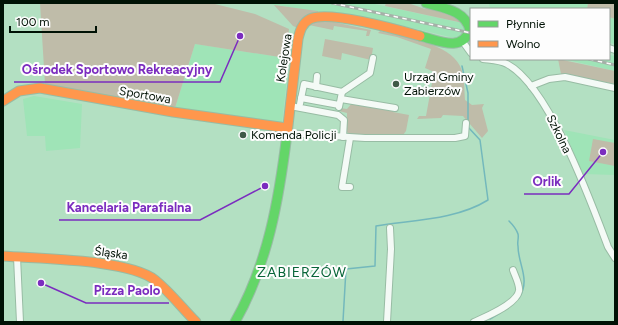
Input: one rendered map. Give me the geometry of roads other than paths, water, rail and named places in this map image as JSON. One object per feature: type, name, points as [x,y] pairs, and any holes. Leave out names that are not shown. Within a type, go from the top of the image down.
[{"type":"street","points":[[426,3],[461,14],[470,24],[468,36],[463,42],[470,52]]},
{"type":"street","name":"Kolejowa","points":[[234,322],[246,301],[264,252],[273,221],[280,190],[300,33],[305,23],[312,18],[322,16],[393,29],[454,45],[463,42]]},
{"type":"street","points":[[373,58],[370,73],[342,92],[304,84],[302,103],[316,102],[396,108]]},
{"type":"street","name":"Szkolna","points":[[488,60],[508,64],[541,99],[554,120],[608,247],[615,258]]},
{"type":"street","points":[[316,87],[317,76]]},
{"type":"street","points":[[530,86],[549,79],[565,77],[615,88]]},
{"type":"street","name":"Sportowa","points":[[3,101],[18,91],[40,88],[178,113],[287,130]]},
{"type":"street","points":[[340,104],[342,92]]},
{"type":"street","points":[[290,106],[338,115],[344,120],[347,138],[342,187],[350,187]]},
{"type":"street","points":[[287,130],[347,138],[461,138],[465,136],[466,123]]},
{"type":"street","points":[[387,322],[391,249],[390,228]]},
{"type":"street","name":"Śląska","points":[[3,256],[97,263],[133,268],[155,280],[196,322]]},
{"type":"street","points":[[17,257],[20,322]]},
{"type":"street","points":[[474,322],[498,310],[516,296],[519,291],[513,270]]},
{"type":"waterway","points":[[462,66],[468,93],[468,123]]},
{"type":"waterway","points":[[343,321],[346,269],[375,266],[376,226],[434,218],[462,212],[488,200],[480,140],[468,127]]},
{"type":"waterway","points":[[509,221],[518,234],[519,253],[524,278],[524,285],[519,298]]},
{"type":"waterway","points":[[490,319],[500,313]]},
{"type":"railway","points":[[332,3],[470,33]]},
{"type":"railway","points":[[593,60],[615,65]]},
{"type":"place","name":"Ośrodek Sportowo Rekreacyjny","points":[[240,36]]},
{"type":"place","name":"Urząd Gminy Zabierzów","points":[[396,84]]},
{"type":"place","name":"Komenda Policji","points":[[243,135]]},
{"type":"place","name":"Orlik","points":[[603,152]]},
{"type":"place","name":"Kancelaria Parafialna","points":[[265,186]]},
{"type":"place","name":"Pizza Paolo","points":[[41,283]]},
{"type":"district","name":"ZABIERZÓW","points":[[302,272]]}]
